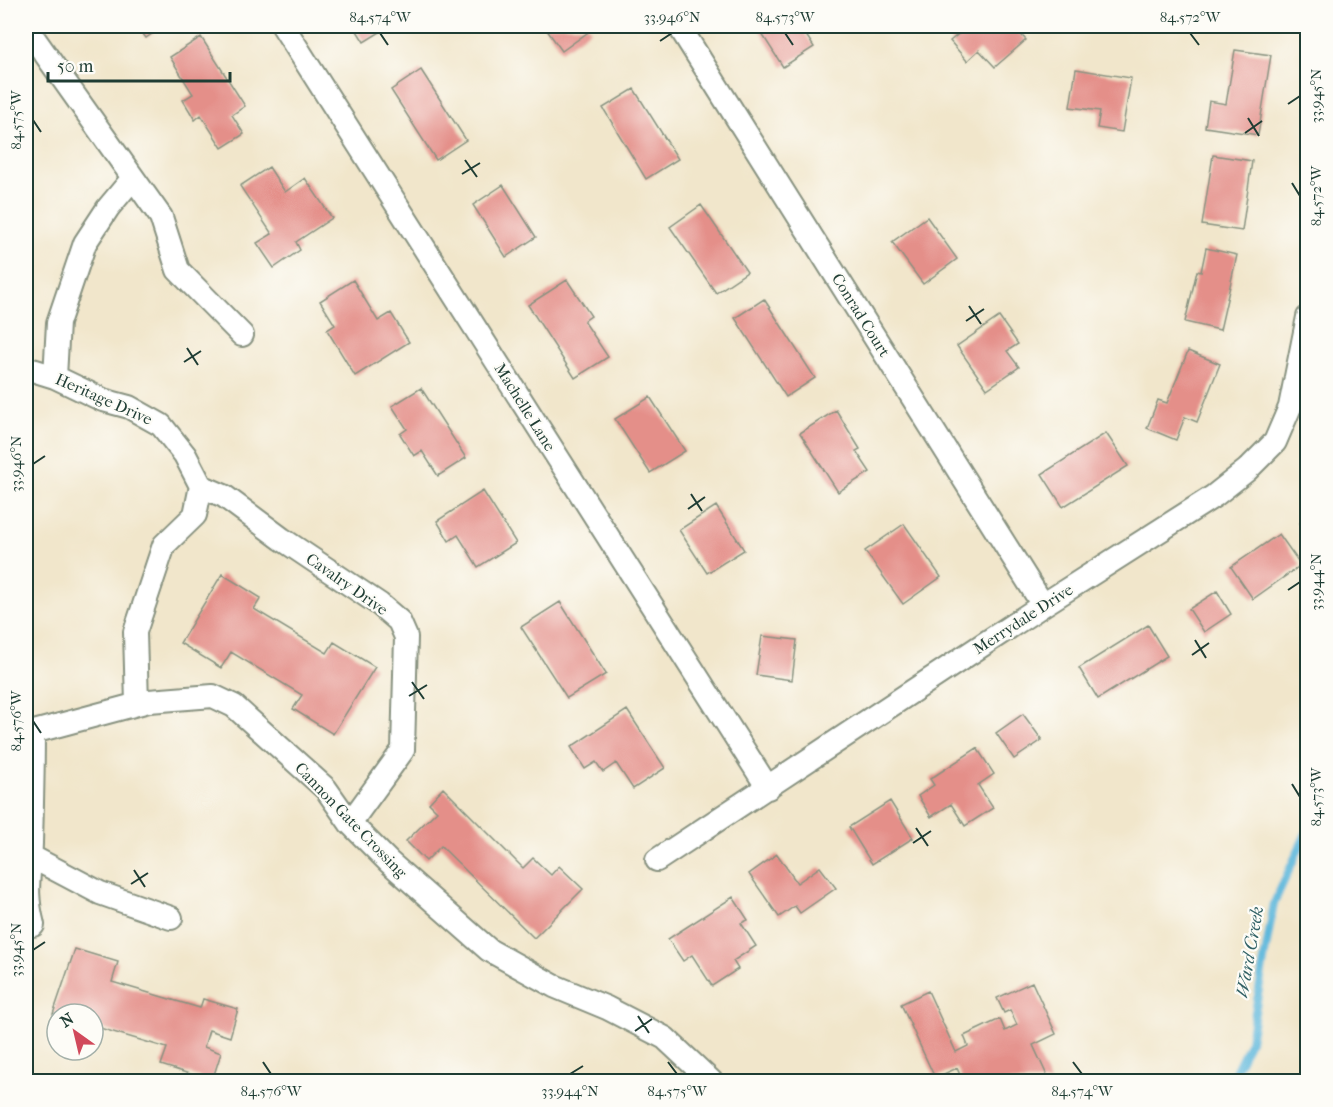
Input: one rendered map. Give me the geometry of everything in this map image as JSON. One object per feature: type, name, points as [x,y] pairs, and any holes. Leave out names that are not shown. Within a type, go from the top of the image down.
[{"type":"street","name":"Machelle Lane","points":[[283,26],[768,788]]},
{"type":"street","name":"Conrad Court","points":[[679,26],[1043,605]]},
{"type":"street","points":[[26,27],[161,217],[178,270],[242,335]]},
{"type":"street","points":[[55,377],[58,323],[85,243],[108,208],[133,178]]},
{"type":"street","name":"Merrydale Drive","points":[[657,860],[1043,605],[1214,496],[1247,470],[1275,442],[1290,407],[1308,317]]},
{"type":"street","name":"Heritage Drive","points":[[26,368],[55,377],[103,400],[129,407],[161,425],[185,455],[201,486]]},
{"type":"street","points":[[137,704],[135,632],[164,545],[195,515],[201,486]]},
{"type":"street","name":"Cavalry Drive","points":[[201,486],[224,496],[379,604],[399,621],[406,637],[403,750],[350,823]]},
{"type":"street","name":"Cannon Gate Crossing","points":[[29,733],[149,700],[213,696],[234,706],[326,789],[350,823],[389,862],[489,950],[555,986],[608,1008],[665,1038],[712,1082]]},
{"type":"street","points":[[29,733],[30,856],[27,889],[33,925]]},
{"type":"street","points":[[30,856],[100,893],[171,918]]},
{"type":"building","points":[[137,26],[163,26],[146,38]]},
{"type":"building","points":[[354,26],[390,26],[364,42]]},
{"type":"building","points":[[544,26],[588,26],[591,30],[562,51]]},
{"type":"building","points":[[757,26],[800,26],[814,47],[783,67]]},
{"type":"building","points":[[955,26],[1013,26],[1026,40],[995,67],[979,50],[967,61],[950,41],[961,32]]},
{"type":"building","points":[[201,37],[245,106],[232,115],[244,134],[222,148],[201,115],[195,120],[183,100],[193,94],[170,57]]},
{"type":"building","points":[[1235,50],[1271,55],[1258,135],[1205,127],[1209,101],[1226,104]]},
{"type":"building","points":[[1076,69],[1131,78],[1122,132],[1097,128],[1100,111],[1070,107]]},
{"type":"building","points":[[421,70],[466,140],[436,160],[391,90]]},
{"type":"building","points":[[634,89],[678,159],[646,179],[603,108]]},
{"type":"building","points":[[1213,155],[1252,161],[1242,231],[1202,225]]},
{"type":"building","points":[[269,167],[285,192],[305,178],[332,218],[296,242],[300,250],[274,268],[257,243],[272,234],[240,186]]},
{"type":"building","points":[[503,185],[536,237],[506,257],[473,205]]},
{"type":"building","points":[[701,205],[747,272],[716,293],[670,227]]},
{"type":"building","points":[[927,217],[957,259],[923,284],[892,242]]},
{"type":"building","points":[[1206,248],[1237,255],[1220,330],[1185,322],[1197,271],[1201,272]]},
{"type":"building","points":[[353,280],[378,321],[391,313],[409,342],[355,376],[327,330],[335,325],[320,301]]},
{"type":"building","points":[[567,280],[591,316],[584,321],[608,357],[575,378],[528,305]]},
{"type":"building","points":[[764,299],[815,378],[786,397],[735,318]]},
{"type":"building","points":[[999,317],[1018,344],[1007,351],[1019,367],[987,389],[957,346]]},
{"type":"building","points":[[1188,351],[1220,364],[1197,422],[1185,417],[1176,440],[1147,428],[1158,400],[1167,403]]},
{"type":"building","points":[[421,388],[466,458],[438,476],[422,451],[414,456],[400,434],[407,429],[392,406]]},
{"type":"building","points":[[650,397],[685,451],[650,473],[615,419]]},
{"type":"building","points":[[836,410],[860,449],[856,451],[870,472],[838,492],[800,433]]},
{"type":"building","points":[[1106,433],[1128,466],[1063,507],[1042,474]]},
{"type":"building","points":[[483,491],[516,543],[478,567],[458,535],[449,541],[437,521]]},
{"type":"building","points":[[716,506],[744,550],[707,573],[679,530]]},
{"type":"building","points":[[1308,512],[1308,528],[1300,523]]},
{"type":"building","points":[[904,524],[941,577],[903,604],[865,551]]},
{"type":"building","points":[[1279,534],[1301,565],[1253,599],[1231,567]]},
{"type":"building","points":[[222,574],[261,598],[254,609],[327,653],[334,642],[375,667],[333,734],[293,709],[302,695],[231,652],[221,668],[180,643]]},
{"type":"building","points":[[1217,591],[1231,614],[1204,632],[1189,609]]},
{"type":"building","points":[[560,602],[606,674],[567,698],[521,627]]},
{"type":"building","points":[[1148,625],[1167,656],[1098,699],[1079,668]]},
{"type":"building","points":[[762,636],[797,640],[792,680],[756,675]]},
{"type":"building","points":[[627,710],[665,768],[633,789],[616,763],[603,772],[596,762],[585,769],[571,747]]},
{"type":"building","points":[[1023,714],[1042,740],[1014,759],[996,733]]},
{"type":"building","points":[[977,748],[994,774],[978,785],[993,808],[965,826],[951,804],[931,817],[918,796],[934,785],[930,779]]},
{"type":"building","points":[[443,788],[523,868],[533,858],[551,875],[559,866],[583,889],[534,938],[441,846],[426,861],[406,841],[437,811],[429,803]]},
{"type":"building","points":[[890,801],[913,838],[872,864],[849,827]]},
{"type":"building","points":[[777,854],[797,883],[820,867],[836,888],[800,913],[795,906],[779,917],[749,874]]},
{"type":"building","points":[[733,897],[748,920],[741,923],[756,946],[733,961],[738,969],[712,986],[692,955],[683,961],[668,939]]},
{"type":"building","points":[[75,949],[118,962],[112,982],[200,1008],[203,999],[238,1009],[230,1037],[209,1030],[204,1047],[221,1053],[212,1081],[161,1065],[167,1048],[105,1030],[105,1002],[57,1002]]},
{"type":"building","points":[[1032,982],[1056,1034],[1033,1045],[1050,1082],[963,1082],[957,1068],[935,1078],[901,1004],[928,991],[956,1052],[968,1046],[964,1036],[1000,1019],[1005,1031],[1017,1025],[1010,1010],[1004,1013],[997,998]]},
{"type":"waterway","name":"Ward Creek","points":[[1230,1082],[1250,1041],[1274,903],[1308,829]]}]
